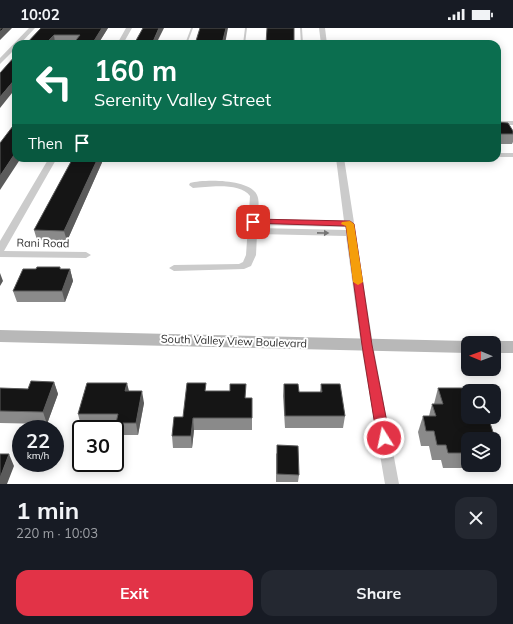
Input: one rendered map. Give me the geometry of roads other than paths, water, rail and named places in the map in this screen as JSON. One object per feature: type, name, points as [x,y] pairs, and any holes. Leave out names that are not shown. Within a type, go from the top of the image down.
[{"type":"main road","name":"South Valley View Boulevard","points":[[0,336],[461,347]]},
{"type":"main road","points":[[501,347],[513,347]]},
{"type":"street","points":[[20,40],[32,28]]},
{"type":"street","points":[[122,40],[129,28]]},
{"type":"street","points":[[322,28],[324,40]]},
{"type":"street","points":[[0,62],[12,48]]},
{"type":"street","points":[[501,123],[511,123]]},
{"type":"street","points":[[501,155],[513,155]]},
{"type":"street","points":[[0,249],[51,162]]},
{"type":"street","points":[[341,162],[367,345],[392,484]]},
{"type":"street","points":[[174,268],[230,268],[247,264],[251,255],[254,196],[250,189],[240,186],[194,185]]},
{"type":"street","points":[[252,226],[350,228]]},
{"type":"street","name":"Rani Road","points":[[0,254],[86,255]]},
{"type":"lane","points":[[188,40],[192,28]]},
{"type":"lane","points":[[244,40],[246,28]]},
{"type":"lane","points":[[301,28],[302,40]]}]
